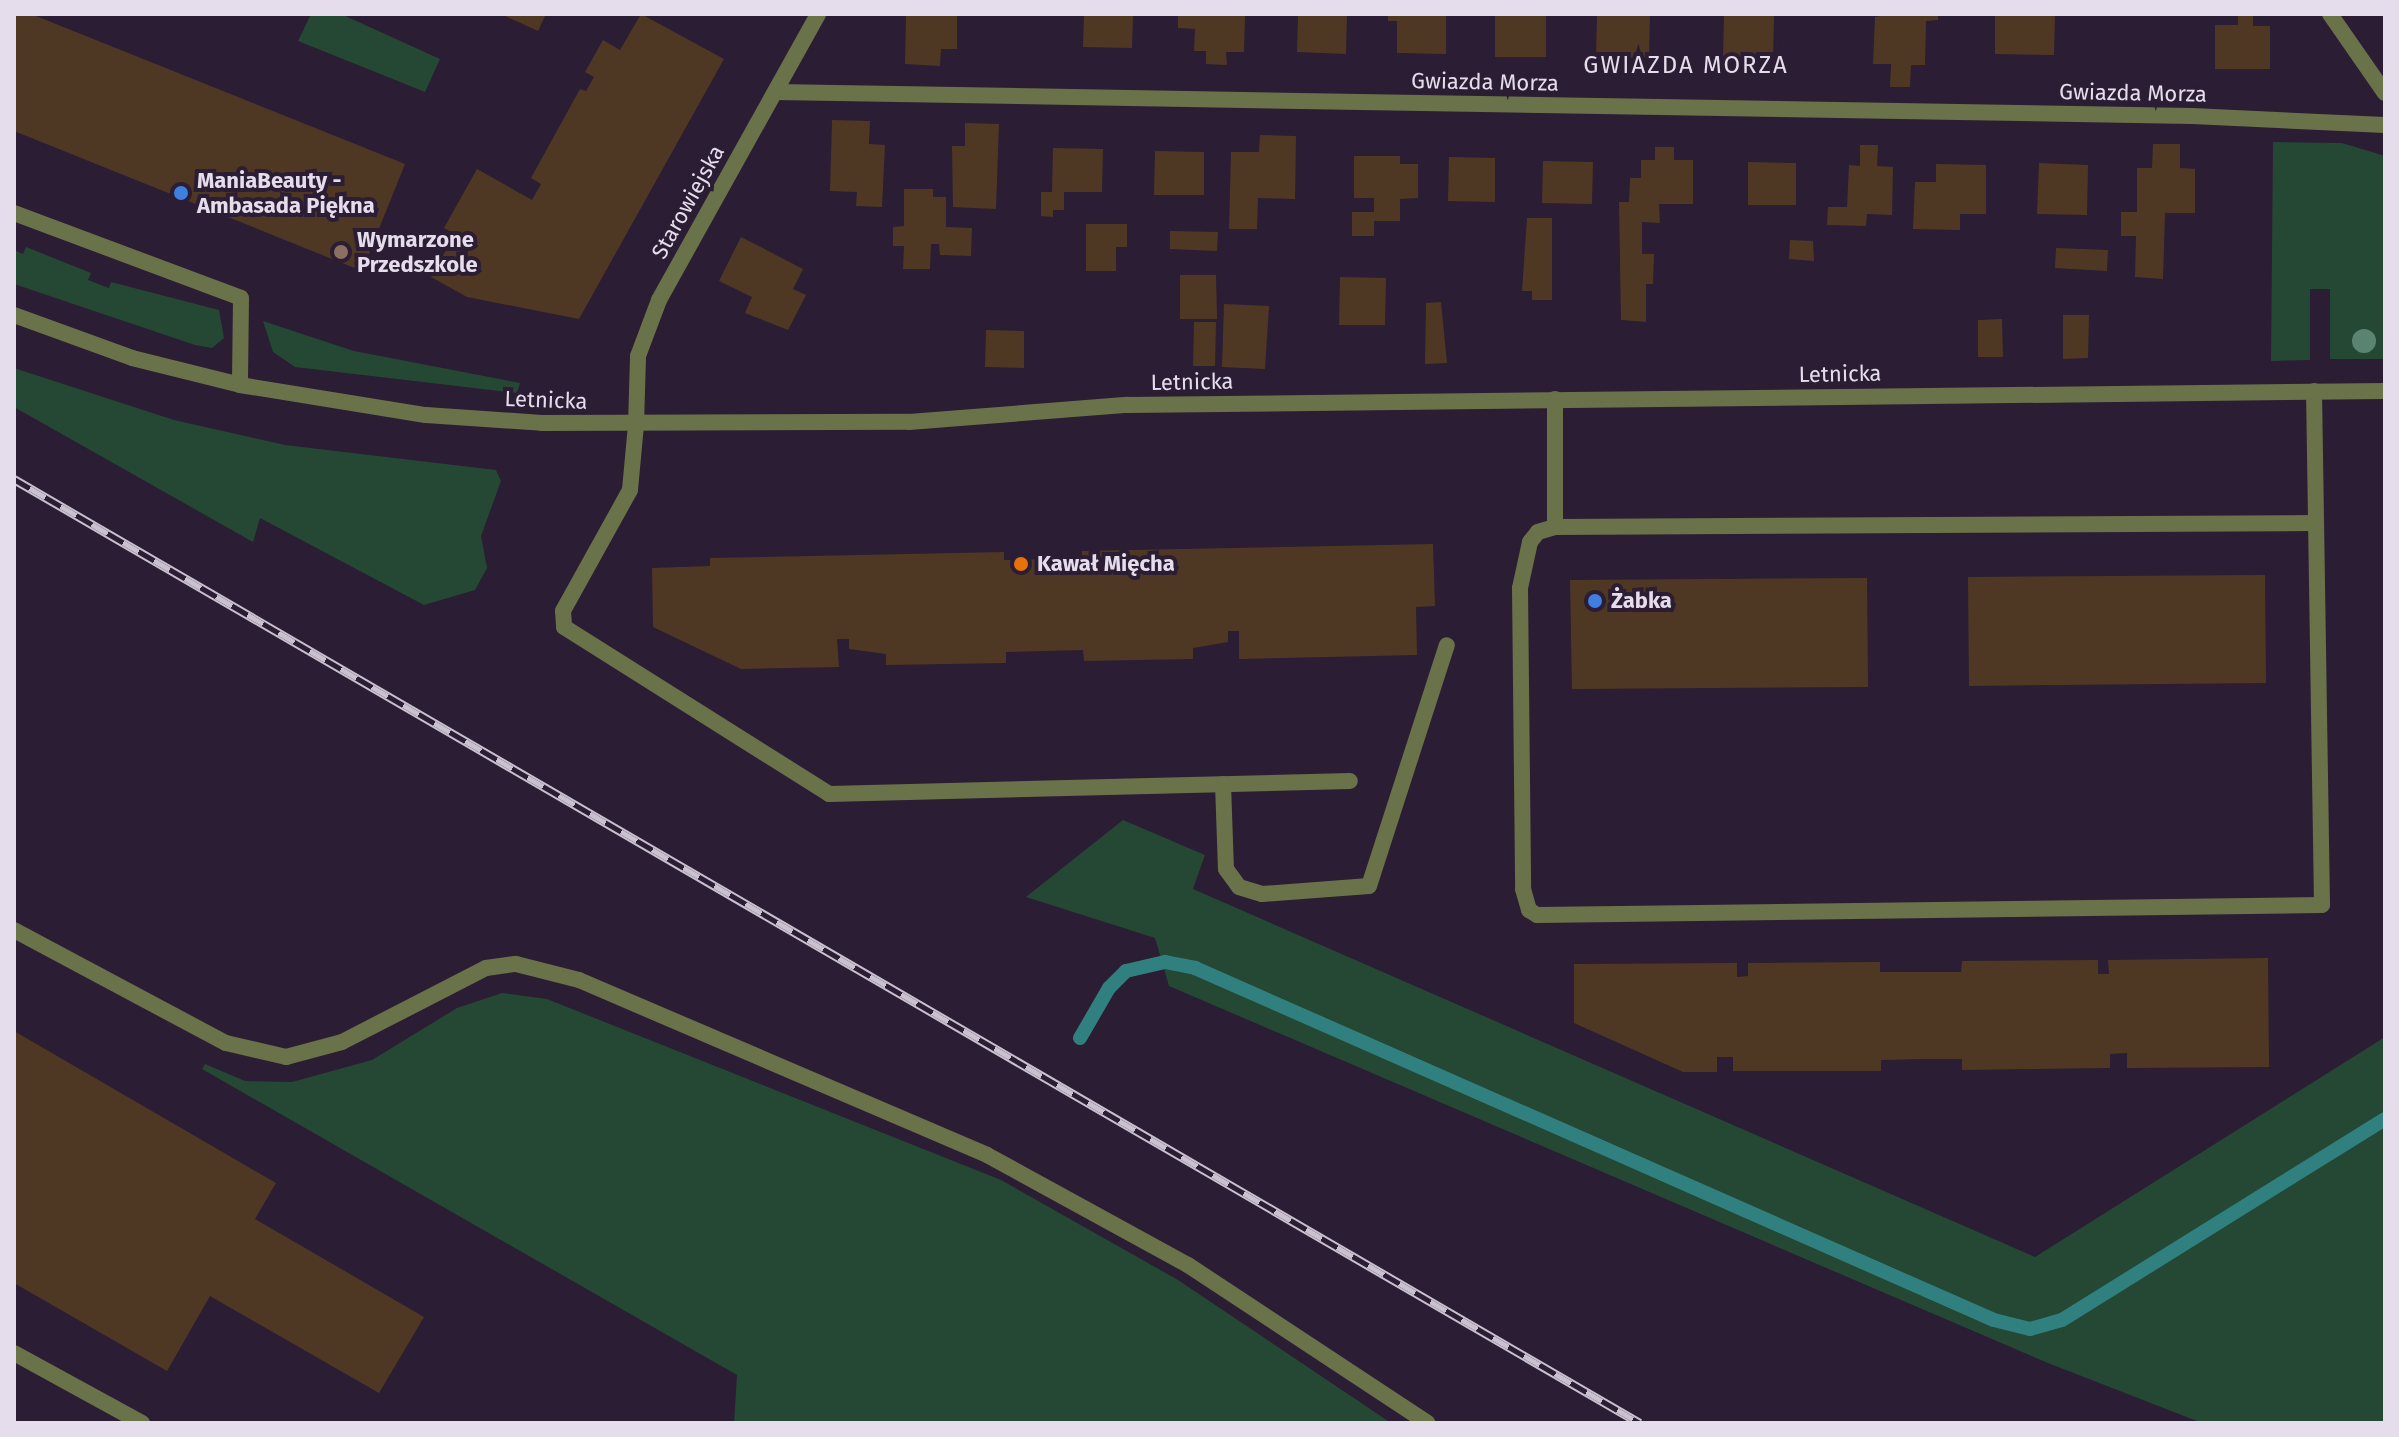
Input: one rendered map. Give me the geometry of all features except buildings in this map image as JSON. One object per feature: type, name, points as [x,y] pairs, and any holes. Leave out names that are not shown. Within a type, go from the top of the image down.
[{"type":"street","name":"Starowiejska","points":[[818,14],[659,300],[638,356],[630,490],[563,611],[564,627],[829,794],[1223,784]]},
{"type":"street","points":[[2330,14],[2385,93]]},
{"type":"street","name":"Gwiazda Morza","points":[[775,92],[2192,116],[2385,125]]},
{"type":"street","points":[[14,213],[241,298],[240,385]]},
{"type":"street","name":"Letnicka","points":[[14,315],[132,358],[240,385],[426,415],[636,425],[909,422],[1127,405],[2385,391]]},
{"type":"street","points":[[2314,391],[2322,905],[1627,910],[1548,917],[1529,910],[1523,889],[1520,611],[1530,542],[1538,532],[1555,527],[2315,523]]},
{"type":"street","points":[[1555,399],[1555,527]]},
{"type":"street","points":[[1350,781],[1223,784],[1226,869],[1239,887],[1262,894],[1369,886],[1447,645]]},
{"type":"street","points":[[14,930],[226,1043],[286,1057],[342,1042],[486,968],[516,964],[579,980],[987,1155],[1188,1265],[1428,1423]]},
{"type":"street","points":[[14,1353],[142,1423]]},
{"type":"green space","points":[[311,14],[341,14],[440,59],[425,92],[298,41]]},
{"type":"green space","points":[[2273,142],[2342,143],[2385,156],[2385,359],[2330,359],[2330,289],[2310,289],[2310,360],[2271,361]]},
{"type":"green space","points":[[26,247],[91,273],[88,280],[109,288],[111,282],[219,310],[224,338],[212,348],[195,345],[14,284],[14,250],[23,254]]},
{"type":"green space","points":[[263,321],[354,351],[520,383],[517,393],[295,367],[273,352]]},
{"type":"green space","points":[[14,368],[174,420],[285,445],[496,470],[501,481],[481,536],[487,568],[475,590],[424,605],[260,518],[253,542],[14,407]]},
{"type":"green space","points":[[1123,820],[1205,855],[1193,889],[2035,1257],[2385,1037],[2385,1423],[2202,1423],[2048,1363],[1169,986],[1155,938],[1026,897]]},
{"type":"green space","points":[[502,993],[547,999],[1001,1180],[1178,1280],[1391,1423],[734,1423],[737,1375],[202,1069],[205,1064],[245,1081],[292,1082],[372,1060],[457,1008]]},
{"type":"waterway","points":[[1080,1038],[1109,988],[1126,971],[1165,962],[1195,968],[1994,1320],[2030,1329],[2062,1320],[2385,1119]]},
{"type":"railway","points":[[14,479],[1640,1423]]},
{"type":"place","name":"ManiaBeauty - Ambasada Piękna","points":[[181,193]]},
{"type":"place","name":"Wymarzone Przedszkole","points":[[341,252]]},
{"type":"place","name":"Kawał Mięcha","points":[[1021,564]]},
{"type":"place","name":"Żabka","points":[[1595,601]]},
{"type":"district","name":"GWIAZDA MORZA","points":[[1686,66]]}]
